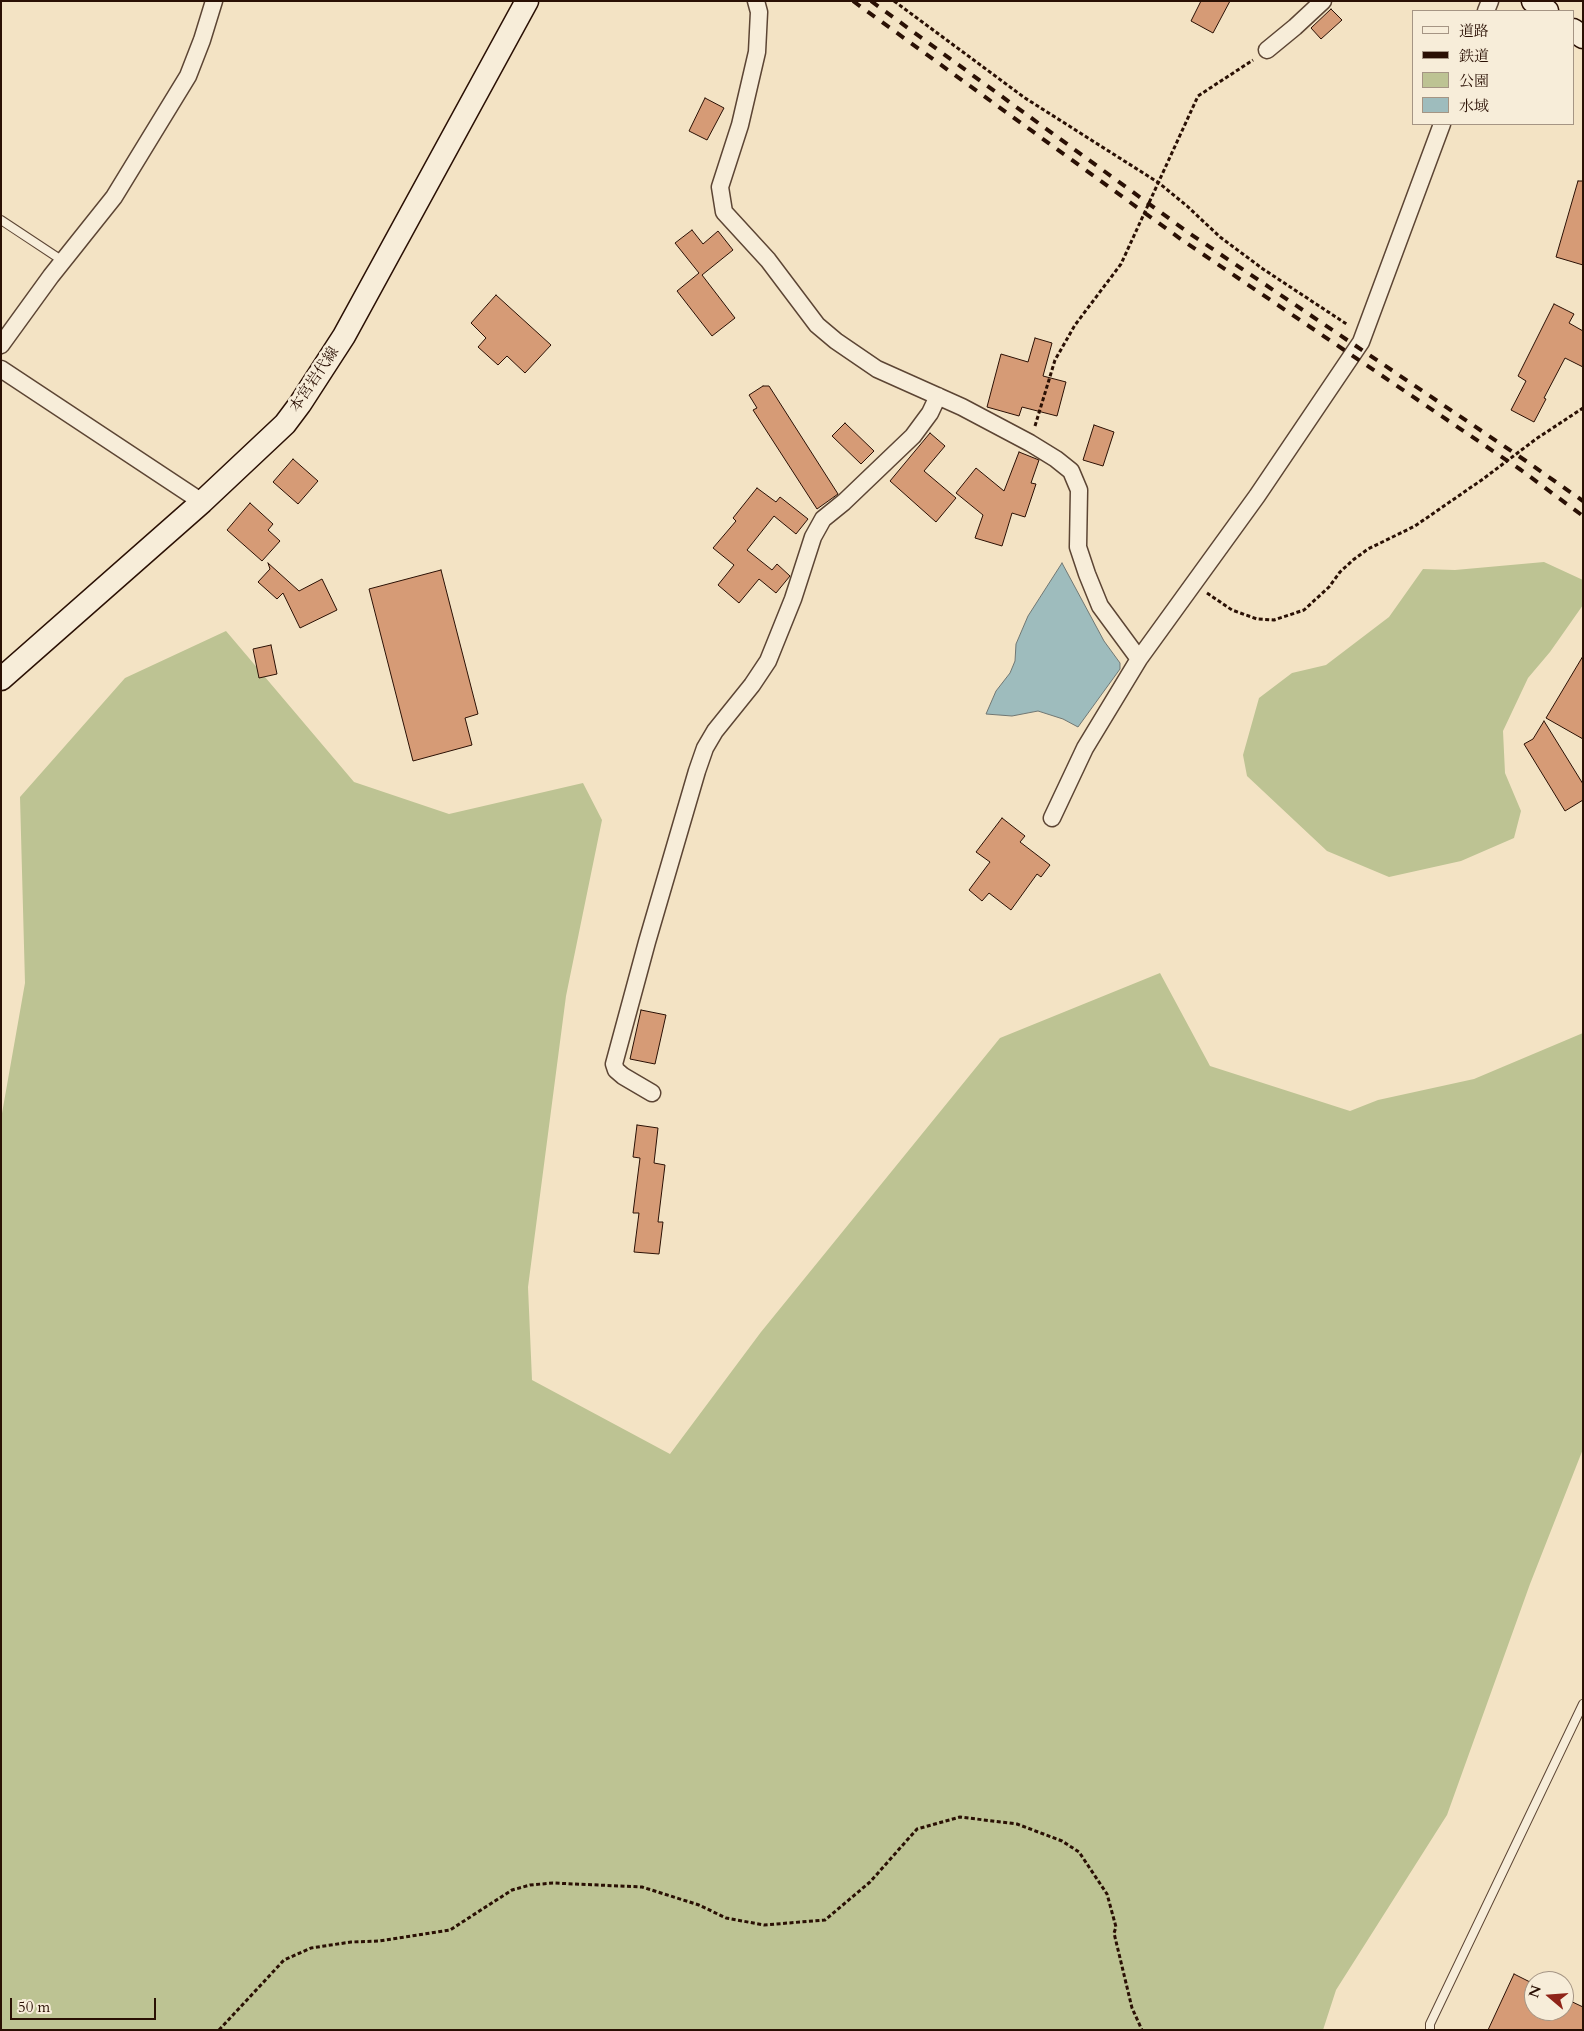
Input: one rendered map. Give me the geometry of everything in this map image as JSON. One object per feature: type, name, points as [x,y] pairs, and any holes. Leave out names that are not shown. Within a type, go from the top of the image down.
[{"type":"main road","name":"本宮岩代線","points":[[1,679],[202,502],[285,424],[344,336],[528,1]]},
{"type":"main road","points":[[1533,1],[1546,10]]},
{"type":"street","points":[[1,345],[63,261],[114,197],[188,76],[214,1]]},
{"type":"street","points":[[756,1],[759,12],[757,52],[740,125],[720,188],[724,212],[768,260],[817,324],[836,341],[878,369],[938,396],[1030,443],[1056,459],[1071,472],[1079,490],[1078,546],[1087,574],[1100,606],[1139,658]]},
{"type":"street","points":[[1267,50],[1323,1]]},
{"type":"street","points":[[1052,818],[1085,748],[1139,658],[1257,496],[1362,342],[1442,125]]},
{"type":"street","points":[[1,369],[202,502]]},
{"type":"street","points":[[652,1094],[623,1076],[616,1070],[614,1064],[647,942],[705,748],[715,731],[752,685],[768,661],[793,599],[813,537],[823,519],[844,502],[913,436],[930,413],[938,396]]},
{"type":"lane","points":[[1,220],[63,261]]},
{"type":"lane","points":[[1430,2030],[1430,2024],[1583,1704]]},
{"type":"path","points":[[894,1],[1025,98],[1159,183],[1220,237],[1263,269],[1351,327],[1365,333]]},
{"type":"path","points":[[1030,443],[1054,360],[1075,325],[1121,264],[1198,96],[1267,50]]},
{"type":"path","points":[[1194,584],[1232,610],[1257,619],[1274,620],[1304,610],[1330,587],[1340,572],[1368,549],[1415,526],[1564,419],[1583,408]]},
{"type":"path","points":[[219,2030],[284,1960],[311,1948],[351,1942],[379,1941],[450,1930],[512,1890],[530,1885],[553,1883],[642,1887],[699,1906],[726,1918],[764,1925],[825,1920],[870,1882],[917,1829],[960,1817],[1017,1824],[1062,1841],[1079,1852],[1107,1894],[1116,1927],[1114,1933],[1132,2008],[1142,2030]]},
{"type":"green space","points":[[1544,562],[1583,580],[1583,605],[1550,652],[1528,678],[1503,731],[1505,773],[1521,811],[1514,838],[1461,861],[1389,877],[1327,851],[1247,776],[1243,755],[1259,698],[1292,673],[1326,665],[1389,617],[1423,569],[1455,570]]},
{"type":"green space","points":[[226,631],[354,782],[449,814],[583,783],[602,820],[566,996],[528,1287],[532,1380],[670,1454],[761,1332],[1000,1038],[1160,973],[1210,1066],[1350,1111],[1378,1100],[1474,1079],[1583,1033],[1583,1449],[1530,1584],[1447,1815],[1336,1990],[1323,2030],[1,2030],[1,1119],[25,983],[20,797],[125,678]]},
{"type":"water","points":[[1062,563],[1104,641],[1120,663],[1120,669],[1078,727],[1063,719],[1038,711],[1012,716],[986,714],[996,691],[1010,673],[1015,661],[1016,644],[1028,616]]},
{"type":"building","points":[[1201,1],[1230,1],[1213,33],[1191,21]]},
{"type":"building","points":[[1331,9],[1342,20],[1321,39],[1311,28]]},
{"type":"building","points":[[705,98],[724,108],[707,140],[689,131]]},
{"type":"building","points":[[1578,181],[1583,181],[1583,265],[1556,257]]},
{"type":"building","points":[[692,230],[703,244],[718,231],[733,250],[702,275],[735,318],[712,336],[677,291],[699,273],[675,243]]},
{"type":"building","points":[[496,295],[551,345],[525,373],[507,356],[498,365],[478,347],[486,338],[471,323]]},
{"type":"building","points":[[1554,304],[1574,314],[1569,323],[1583,331],[1583,367],[1565,358],[1534,422],[1511,410],[1526,381],[1518,376]]},
{"type":"building","points":[[1035,338],[1052,343],[1043,376],[1066,382],[1057,416],[1022,407],[1019,416],[987,407],[1001,354],[1028,362]]},
{"type":"building","points":[[763,386],[769,386],[838,494],[817,509],[753,410],[757,408],[749,395]]},
{"type":"building","points":[[845,423],[874,451],[861,464],[832,436]]},
{"type":"building","points":[[1094,425],[1114,432],[1103,466],[1083,460]]},
{"type":"building","points":[[930,433],[945,446],[924,471],[956,498],[936,522],[890,481]]},
{"type":"building","points":[[1019,452],[1039,460],[1031,483],[1036,484],[1025,517],[1012,513],[1002,546],[975,538],[983,515],[956,493],[976,468],[1004,491]]},
{"type":"building","points":[[293,459],[318,481],[298,504],[273,482]]},
{"type":"building","points":[[757,488],[776,502],[780,497],[808,519],[796,534],[774,516],[747,550],[772,570],[777,564],[790,576],[776,593],[759,579],[739,603],[718,585],[734,565],[713,548],[736,521],[733,518]]},
{"type":"building","points":[[250,503],[273,524],[268,530],[280,541],[262,561],[227,530]]},
{"type":"building","points":[[268,563],[299,591],[322,579],[337,610],[300,628],[283,593],[277,599],[258,582],[270,569]]},
{"type":"building","points":[[441,570],[478,714],[465,718],[472,745],[413,761],[369,589]]},
{"type":"building","points":[[271,645],[277,674],[259,678],[253,649]]},
{"type":"building","points":[[1583,656],[1583,739],[1546,718]]},
{"type":"building","points":[[1544,721],[1583,784],[1583,800],[1565,811],[1524,744],[1533,739]]},
{"type":"building","points":[[1002,818],[1025,836],[1020,842],[1050,865],[1041,877],[1037,874],[1011,910],[989,893],[982,901],[969,890],[990,862],[976,852]]},
{"type":"building","points":[[641,1010],[666,1015],[655,1064],[630,1059]]},
{"type":"building","points":[[637,1125],[658,1128],[654,1163],[665,1165],[658,1222],[663,1222],[659,1254],[634,1252],[639,1213],[633,1213],[640,1158],[633,1157]]},
{"type":"building","points":[[1514,1974],[1524,1979],[1524,2021],[1574,2021],[1574,2003],[1583,2007],[1583,2030],[1488,2030]]},
{"type":"railway","points":[[853,1],[1182,240],[1521,470],[1583,516]]},
{"type":"railway","points":[[871,1],[1189,233],[1583,501]]}]
